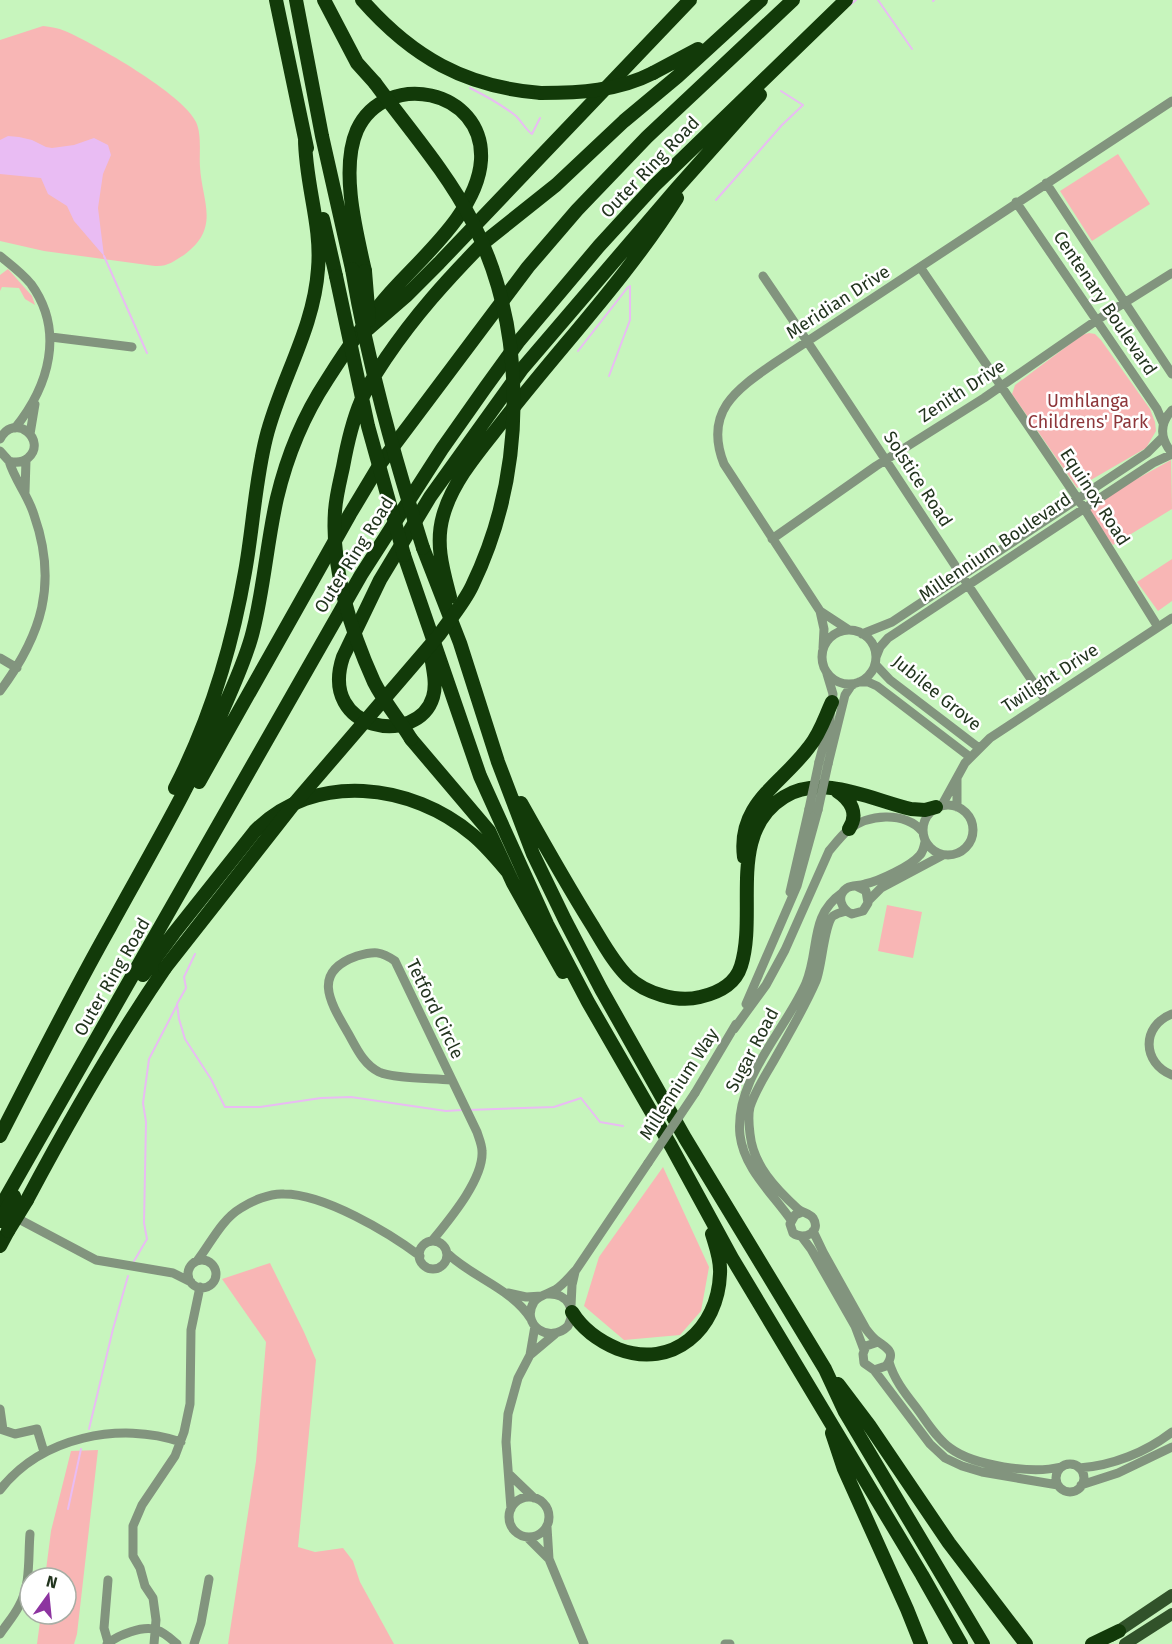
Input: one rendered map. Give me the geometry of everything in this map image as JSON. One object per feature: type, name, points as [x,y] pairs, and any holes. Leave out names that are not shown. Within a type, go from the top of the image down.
[{"type":"highway","points":[[276,0],[368,426],[404,555],[431,657],[435,684],[433,698],[426,710],[417,718],[406,724],[379,726],[367,723],[355,716],[346,705],[338,683],[339,669],[380,580],[430,497],[522,369],[715,144],[842,3]]},
{"type":"highway","points":[[296,0],[322,136],[359,270]]},
{"type":"highway","points":[[17,1195],[68,1121],[122,1030],[165,968],[293,805],[439,635],[456,611],[471,587],[491,541],[506,488],[512,443],[512,371],[504,315],[492,269],[481,240],[457,194],[375,82],[357,63],[324,0]]},
{"type":"highway","points":[[362,0],[396,34],[430,60],[500,89],[541,93],[600,90],[635,81],[684,58],[727,29]]},
{"type":"highway","points":[[354,338],[371,327],[415,288],[690,0]]},
{"type":"highway","points":[[588,1002],[563,973],[507,871],[489,831],[411,739],[375,682],[349,617],[338,572],[335,510],[345,455],[361,401],[373,378],[420,310],[482,244],[556,185],[624,121],[678,76],[761,0]]},
{"type":"highway","name":"Outer Ring Road","points":[[0,1137],[136,891],[380,464],[528,267],[570,218],[647,137],[793,0]]},
{"type":"highway","name":"Outer Ring Road","points":[[0,1209],[17,1195],[77,1070],[144,959],[361,575],[442,449],[519,341],[605,238],[681,158],[799,47],[842,3]]},
{"type":"highway","points":[[0,1137],[83,974],[197,766],[226,705],[252,635],[264,581],[277,498],[288,459],[306,417],[354,338],[389,294],[450,226],[471,197],[481,168],[481,142],[471,119],[449,102],[420,93],[397,96],[372,111],[358,129],[354,141],[349,179],[359,243],[359,270],[370,364],[423,548],[460,643],[498,762],[533,854],[601,989],[685,1138],[825,1369],[845,1412],[983,1644]]},
{"type":"highway","points":[[0,1118],[183,774],[224,669],[243,582],[267,435],[312,307],[316,285],[319,251],[306,174],[305,138]]},
{"type":"highway","points":[[460,643],[440,550],[443,515],[454,489],[536,379],[613,288],[715,144]]},
{"type":"highway","points":[[404,555],[480,776],[547,924],[588,1002],[755,1298],[828,1416],[962,1644]]},
{"type":"highway","points":[[498,762],[572,893],[614,960],[628,977],[639,986],[658,994],[695,998],[714,994],[734,980],[740,969],[746,948],[747,874],[743,838],[748,818],[762,796],[809,748],[832,702]]},
{"type":"highway","points":[[747,874],[754,833],[769,808],[798,790],[814,787],[830,788],[911,809],[925,810],[939,806]]},
{"type":"highway","points":[[830,788],[842,795],[852,807],[854,818],[849,829]]},
{"type":"highway","points":[[0,1246],[4,1226],[17,1195],[114,1020],[142,977],[237,851],[264,822],[297,801],[324,794],[348,789],[384,793],[422,806],[458,824],[487,848],[507,871]]},
{"type":"highway","points":[[571,1309],[583,1327],[595,1337],[625,1352],[656,1355],[688,1342],[706,1323],[714,1309],[720,1274],[717,1249],[702,1202]]},
{"type":"highway","points":[[825,1369],[849,1398],[949,1543],[1026,1644]]},
{"type":"highway","points":[[828,1416],[834,1443],[844,1469],[921,1644]]},
{"type":"highway","points":[[998,1607],[1035,1644]]},
{"type":"highway","points":[[1092,1644],[1119,1631]]},
{"type":"main road","points":[[1097,1644],[1172,1595]]},
{"type":"main road","points":[[1125,1644],[1172,1614]]},
{"type":"street","points":[[1169,102],[1172,113]]},
{"type":"street","name":"Meridian Drive","points":[[823,650],[824,628],[820,611],[724,465],[719,452],[718,428],[728,401],[740,388],[808,341],[1169,102]]},
{"type":"street","name":"Centenary Boulevard","points":[[1046,183],[1172,374]]},
{"type":"street","name":"Centenary Boulevard","points":[[1016,202],[1157,409],[1163,423]]},
{"type":"street","points":[[0,256],[24,276],[38,295],[51,337],[47,368],[36,398],[30,434],[34,445],[26,460],[9,461]]},
{"type":"street","name":"Equinox Road","points":[[920,267],[1084,507],[1158,627]]},
{"type":"street","name":"Zenith Drive","points":[[772,539],[886,460],[1172,273]]},
{"type":"street","name":"Solstice Road","points":[[763,276],[808,341],[960,576],[1046,701]]},
{"type":"street","points":[[51,337],[132,346]]},
{"type":"street","points":[[15,428],[36,398]]},
{"type":"street","points":[[1172,410],[1163,423],[1163,436],[1166,446],[1172,453]]},
{"type":"street","points":[[0,438],[5,432],[15,428],[21,428],[30,434]]},
{"type":"street","name":"Millennium Boulevard","points":[[862,634],[892,622],[1147,453],[1163,436]]},
{"type":"street","points":[[0,451],[9,461],[13,475],[25,492],[42,541],[46,581],[42,609],[28,649],[0,691]]},
{"type":"street","name":"Millennium Boulevard","points":[[857,683],[868,677],[880,647],[888,638],[1084,507],[1172,453]]},
{"type":"street","points":[[25,492],[26,460]]},
{"type":"street","name":"Meridian Drive","points":[[820,611],[849,630]]},
{"type":"street","name":"Twilight Drive","points":[[939,806],[970,757],[979,748],[1008,725],[1172,618]]},
{"type":"street","points":[[857,683],[846,684],[836,681],[826,670],[822,661],[823,650],[827,642],[834,635],[849,630],[862,634],[871,642],[876,661]]},
{"type":"street","points":[[0,658],[17,668]]},
{"type":"street","name":"Jubilee Grove","points":[[876,661],[883,675],[979,748]]},
{"type":"street","name":"Millennium Way","points":[[824,763],[832,702],[832,688],[826,670]]},
{"type":"street","name":"Jubilee Grove","points":[[857,683],[868,682],[877,686],[970,757]]},
{"type":"street","name":"Millennium Way","points":[[545,1295],[561,1286],[576,1270],[695,1093],[734,1029],[758,981],[789,904],[791,884],[824,763],[845,695],[851,686],[857,683]]},
{"type":"street","points":[[957,777],[957,807]]},
{"type":"street","points":[[926,842],[921,854],[914,860],[873,882],[848,887],[842,893],[841,903],[846,911],[852,914],[861,912],[877,891],[887,884],[944,855],[960,852],[966,847],[971,839],[972,822],[966,812],[957,807],[939,806],[925,818],[922,831],[926,842],[933,851],[944,855]]},
{"type":"street","points":[[734,1029],[766,985],[785,950],[830,851],[849,829],[864,821],[889,817],[910,822],[922,831]]},
{"type":"street","points":[[856,886],[866,891],[869,900]]},
{"type":"street","name":"Sugar Road","points":[[791,1220],[749,1163],[742,1146],[739,1115],[742,1098],[807,979],[821,916],[833,900],[842,893]]},
{"type":"street","name":"Sugar Road","points":[[802,1212],[771,1182],[752,1148],[749,1133],[750,1106],[819,974],[831,919],[838,913],[846,911]]},
{"type":"street","name":"Tetford Circle","points":[[428,1243],[448,1221],[478,1171],[482,1150],[474,1126],[395,961],[385,954],[372,951],[351,958],[336,968],[328,983],[329,999],[368,1064],[385,1074],[451,1080]]},
{"type":"street","points":[[1172,1014],[1158,1023],[1151,1034],[1149,1050],[1156,1065],[1172,1075]]},
{"type":"street","points":[[154,1644],[152,1602],[140,1588],[133,1556],[132,1539],[135,1518],[168,1468],[181,1442],[187,1423],[191,1330],[196,1285],[188,1275],[194,1263],[226,1220],[240,1208],[282,1193],[316,1199],[399,1240],[420,1256],[423,1264],[430,1268],[443,1265],[460,1266]]},
{"type":"street","points":[[0,1209],[96,1260],[173,1274],[196,1285],[208,1286],[213,1281],[215,1274],[213,1240]]},
{"type":"street","points":[[864,1350],[851,1318],[811,1249],[802,1237],[793,1233],[791,1220],[795,1215],[802,1212],[812,1217],[813,1231],[823,1252],[866,1329],[889,1350],[889,1362],[896,1379],[934,1433],[957,1453],[971,1459],[1038,1470],[1071,1464],[1079,1468],[1098,1467],[1118,1461],[1172,1432]]},
{"type":"street","name":"Tetford Circle","points":[[445,1249],[448,1221]]},
{"type":"street","points":[[802,1237],[808,1236],[813,1231]]},
{"type":"street","points":[[399,1240],[428,1243],[445,1249],[460,1266],[506,1293],[526,1311],[534,1324],[544,1333],[555,1334]]},
{"type":"street","points":[[420,1256],[428,1243]]},
{"type":"street","points":[[443,1265],[445,1249]]},
{"type":"street","points":[[173,1274],[194,1263],[205,1261],[213,1266]]},
{"type":"street","name":"Millennium Way","points":[[571,1309],[572,1285],[576,1270]]},
{"type":"street","points":[[506,1293],[526,1297],[559,1295],[564,1297],[571,1309],[568,1326],[530,1355]]},
{"type":"street","points":[[545,1295],[532,1306],[534,1324],[530,1355],[518,1378],[508,1414],[506,1442],[510,1475],[511,1509],[509,1516],[512,1528],[527,1537],[549,1559]]},
{"type":"street","points":[[878,1342],[870,1344],[864,1350],[862,1358],[864,1362],[874,1370],[930,1444],[945,1458],[962,1467],[1058,1485],[1069,1491],[1118,1473],[1172,1447]]},
{"type":"street","points":[[874,1370],[882,1369],[889,1362]]},
{"type":"street","points":[[0,1409],[2,1429],[9,1434],[15,1434],[38,1429],[44,1452]]},
{"type":"street","points":[[0,1490],[25,1465],[44,1452],[69,1441],[107,1434],[158,1435],[181,1442]]},
{"type":"street","points":[[1058,1485],[1056,1476],[1061,1467]]},
{"type":"street","points":[[1079,1468],[1083,1476],[1081,1485]]},
{"type":"street","points":[[510,1475],[547,1508],[549,1559],[584,1644]]},
{"type":"street","points":[[511,1509],[518,1501],[534,1498]]},
{"type":"street","points":[[527,1537],[539,1535],[547,1527]]},
{"type":"street","points":[[0,1634],[20,1605],[26,1585],[30,1534]]},
{"type":"street","points":[[194,1644],[201,1623],[209,1579]]},
{"type":"street","points":[[108,1580],[104,1628],[107,1643],[139,1630],[155,1629],[177,1644]]},
{"type":"street","points":[[725,1644],[730,1644]]},
{"type":"green space","points":[[43,26],[60,29],[79,37],[137,71],[174,98],[196,122],[200,138],[200,167],[206,203],[206,225],[195,245],[174,261],[163,266],[155,266],[44,251],[0,241],[0,40]]},
{"type":"green space","points":[[1118,154],[1150,204],[1092,241],[1060,191]]},
{"type":"green space","points":[[8,269],[32,296],[35,305],[25,299],[19,288],[2,287],[0,291],[0,275]]},
{"type":"green space","name":"Umhlanga Childrens' Park","points":[[1095,334],[1101,340],[1150,409],[1156,431],[1146,448],[1077,488],[1012,394],[1015,385],[1082,335]]},
{"type":"green space","points":[[1171,460],[1172,509],[1113,545],[1084,508]]},
{"type":"green space","points":[[1172,559],[1172,601],[1158,611],[1137,582]]},
{"type":"green space","points":[[887,905],[922,912],[913,958],[878,951]]},
{"type":"green space","points":[[663,1167],[709,1267],[701,1311],[680,1335],[624,1340],[584,1306],[599,1257]]},
{"type":"green space","points":[[270,1263],[316,1360],[298,1547],[315,1552],[343,1548],[353,1561],[360,1582],[394,1644],[228,1644],[256,1461],[266,1342],[222,1279]]},
{"type":"green space","points":[[98,1450],[78,1625],[78,1566],[47,1566],[51,1531],[71,1451]]},
{"type":"green space","points":[[39,1626],[78,1626],[74,1644],[37,1644]]},
{"type":"shaded area","points":[[8,136],[32,140],[52,148],[74,145],[94,138],[108,145],[111,155],[103,174],[98,208],[104,256],[74,221],[67,206],[48,194],[41,178],[0,174],[0,140]]},
{"type":"waterway","points":[[850,5],[856,0]]},
{"type":"waterway","points":[[878,0],[912,49]]},
{"type":"waterway","points":[[470,88],[511,112],[532,134],[540,118]]},
{"type":"waterway","points":[[716,200],[782,125],[803,105],[781,91]]},
{"type":"waterway","points":[[104,256],[147,353]]},
{"type":"waterway","points":[[609,376],[630,320],[630,286]]},
{"type":"waterway","points":[[578,351],[628,287]]},
{"type":"waterway","points":[[195,954],[184,977],[186,988],[177,1004],[179,1019],[185,1039],[211,1079],[225,1107],[260,1107],[321,1098],[351,1097],[446,1111],[462,1110]]},
{"type":"waterway","points":[[134,1261],[147,1239],[144,1223],[146,1122],[143,1103],[149,1059],[177,1005]]},
{"type":"waterway","points":[[468,1110],[554,1107],[581,1098],[600,1122],[623,1126]]},
{"type":"waterway","points":[[89,1429],[128,1276]]},
{"type":"waterway","points":[[68,1509],[81,1449]]}]
